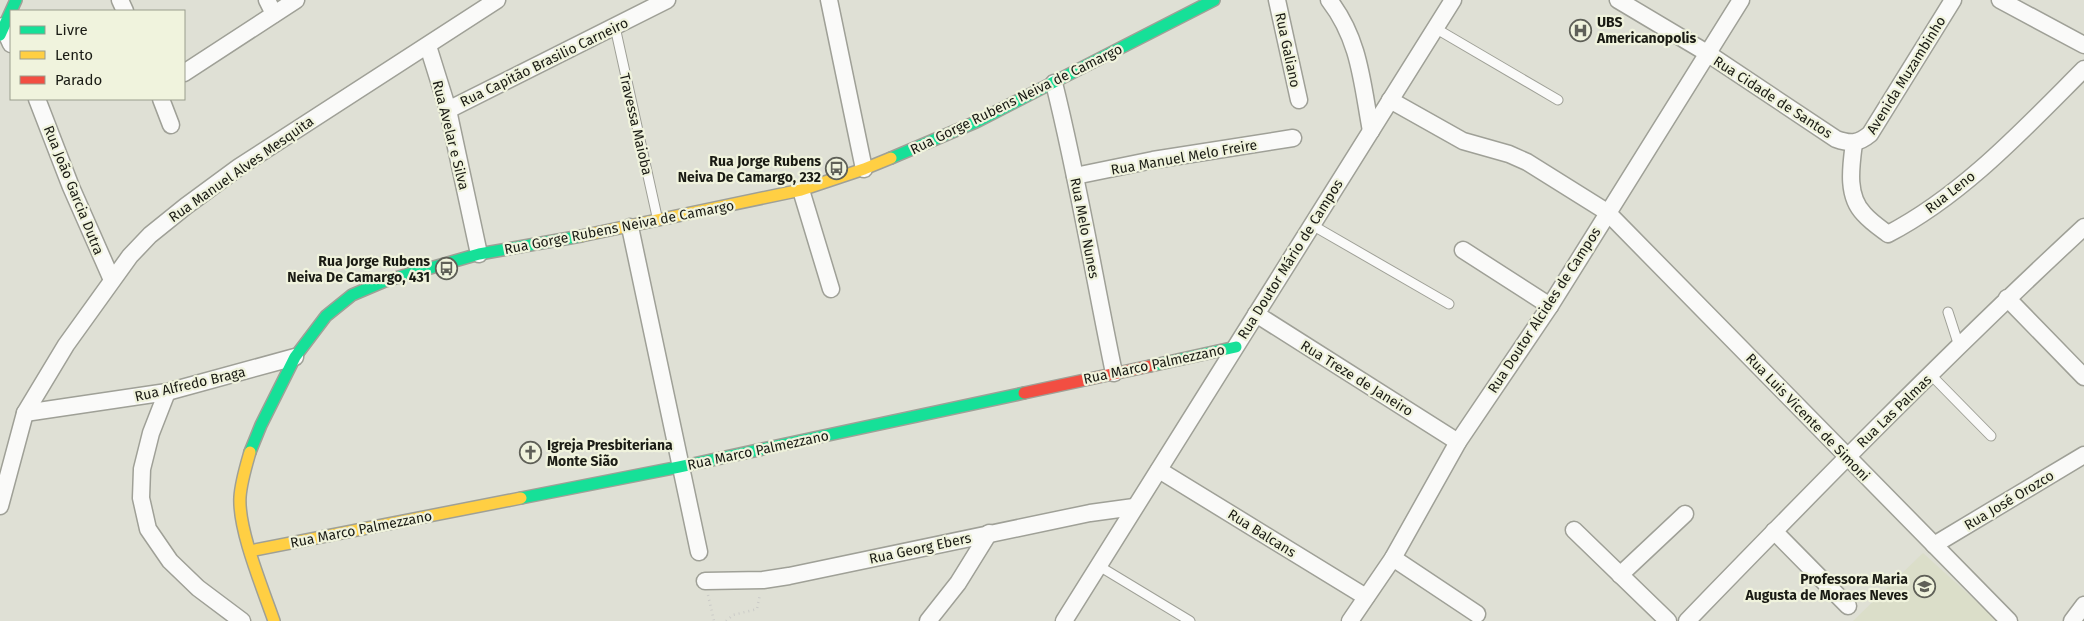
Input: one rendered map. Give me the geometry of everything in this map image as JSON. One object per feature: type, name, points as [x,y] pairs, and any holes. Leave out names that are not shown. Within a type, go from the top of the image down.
[{"type":"street","points":[[185,72],[271,7],[296,0]]},
{"type":"street","name":"Rua Manuel Alves Mesquita","points":[[0,506],[25,413],[66,345],[130,256],[150,235],[239,167],[497,0]]},
{"type":"street","name":"Rua Capitão Brasilio Carneiro","points":[[448,110],[668,0]]},
{"type":"street","points":[[829,0],[864,170]]},
{"type":"street","name":"Rua Gorge Rubens Neiva de Camargo","points":[[269,620],[250,551],[241,507],[240,498],[245,470],[258,433],[295,357],[326,316],[352,295],[385,281],[478,254],[630,227],[801,190],[864,170],[976,122],[1214,0]]},
{"type":"street","name":"Rua Galiano","points":[[1278,0],[1299,100]]},
{"type":"street","points":[[1329,0],[1351,35],[1371,131]]},
{"type":"street","name":"Rua Doutor Mário de Campos","points":[[1064,621],[1453,0]]},
{"type":"street","name":"Rua Cidade de Santos","points":[[1618,0],[1707,54],[1836,139],[1854,143]]},
{"type":"street","name":"Rua Doutor Alcides de Campos","points":[[1350,621],[1393,558],[1458,442],[1550,306],[1740,0]]},
{"type":"street","name":"Avenida Muzambinho","points":[[1854,143],[1862,141],[1870,134],[1953,0]]},
{"type":"street","points":[[2000,0],[2084,45]]},
{"type":"street","points":[[10,12],[1,30],[10,43]]},
{"type":"street","name":"Rua Avelar e Silva","points":[[428,46],[448,110],[478,254]]},
{"type":"street","name":"Rua Leno","points":[[1854,143],[1851,183],[1855,199],[1863,213],[1888,234],[1911,222],[1951,194],[2021,132],[2084,69]]},
{"type":"street","name":"Rua Melo Nunes","points":[[1054,83],[1075,176],[1114,373]]},
{"type":"street","name":"Rua João Garcia Dutra","points":[[37,100],[71,188],[112,280]]},
{"type":"street","points":[[161,100],[172,125]]},
{"type":"street","name":"Rua Luis Vicente de Simoni","points":[[1390,100],[1463,141],[1509,154],[1527,162],[1607,212],[2009,621]]},
{"type":"street","name":"Rua Manuel Melo Freire","points":[[1075,176],[1154,160],[1293,138]]},
{"type":"street","points":[[801,190],[831,289]]},
{"type":"street","points":[[630,227],[679,467],[699,552]]},
{"type":"street","name":"Rua Las Palmas","points":[[1687,621],[1846,457],[2007,298],[2084,227]]},
{"type":"street","points":[[1463,250],[1550,306]]},
{"type":"street","points":[[2007,298],[2084,377]]},
{"type":"street","name":"Rua Treze de Janeiro","points":[[1256,314],[1458,442]]},
{"type":"street","name":"Rua Marco Palmezzano","points":[[250,551],[679,467],[1236,347]]},
{"type":"street","name":"Rua Alfredo Braga","points":[[25,413],[167,392],[295,357]]},
{"type":"street","points":[[167,392],[151,433],[142,469],[141,498],[148,529],[170,561],[198,588],[242,621]]},
{"type":"street","name":"Rua José Orozco","points":[[1934,545],[2084,456]]},
{"type":"street","name":"Rua Balcans","points":[[1159,470],[1366,597]]},
{"type":"street","name":"Rua Georg Ebers","points":[[705,581],[763,580],[1090,513],[1134,507]]},
{"type":"street","points":[[1620,574],[1685,514]]},
{"type":"street","points":[[1574,530],[1668,621]]},
{"type":"street","points":[[1774,531],[1848,606]]},
{"type":"street","points":[[928,621],[958,583],[989,533]]},
{"type":"street","points":[[1393,558],[1477,614]]},
{"type":"street","points":[[2072,621],[2084,605]]},
{"type":"lane","name":"Travessa Maioba","points":[[615,27],[658,221]]},
{"type":"lane","points":[[1435,28],[1558,100]]},
{"type":"lane","points":[[1312,225],[1449,304]]},
{"type":"lane","points":[[1948,312],[1959,346]]},
{"type":"lane","points":[[1931,375],[1991,436]]},
{"type":"lane","points":[[1099,566],[1190,621]]},
{"type":"path","points":[[726,621],[733,615],[757,609],[763,580]]},
{"type":"path","points":[[705,581],[714,621]]},
{"type":"shaded area","name":"Professora Maria Augusta de Moraes Neves","points":[[1923,553],[1998,621],[1853,621]]},
{"type":"traffic: fast","points":[[11,10],[16,0]]},
{"type":"traffic: fast","points":[[891,158],[976,122],[1214,0]]},
{"type":"traffic: fast","points":[[0,35],[10,13]]},
{"type":"traffic: fast","points":[[250,452],[261,425],[295,357],[326,316],[352,295],[385,281],[479,254],[581,236]]},
{"type":"traffic: fast","points":[[1150,366],[1236,347]]},
{"type":"traffic: fast","points":[[521,498],[679,467],[1024,393]]},
{"type":"traffic: slow","points":[[581,236],[801,190],[891,158]]},
{"type":"traffic: slow","points":[[250,452],[241,486],[240,510],[252,559],[274,621]]},
{"type":"traffic: slow","points":[[250,551],[521,498]]},
{"type":"traffic: jam","points":[[1024,393],[1150,366]]},
{"type":"place","name":"UBS Americanopolis","points":[[1581,30]]},
{"type":"place","name":"Rua Jorge Rubens Neiva De Camargo, 232","points":[[837,169]]},
{"type":"place","name":"Rua Jorge Rubens Neiva De Camargo, 431","points":[[446,269]]},
{"type":"place","name":"Igreja Presbiteriana Monte Sião","points":[[531,453]]},
{"type":"place","name":"Professora Maria Augusta de Moraes Neves","points":[[1924,587]]}]
